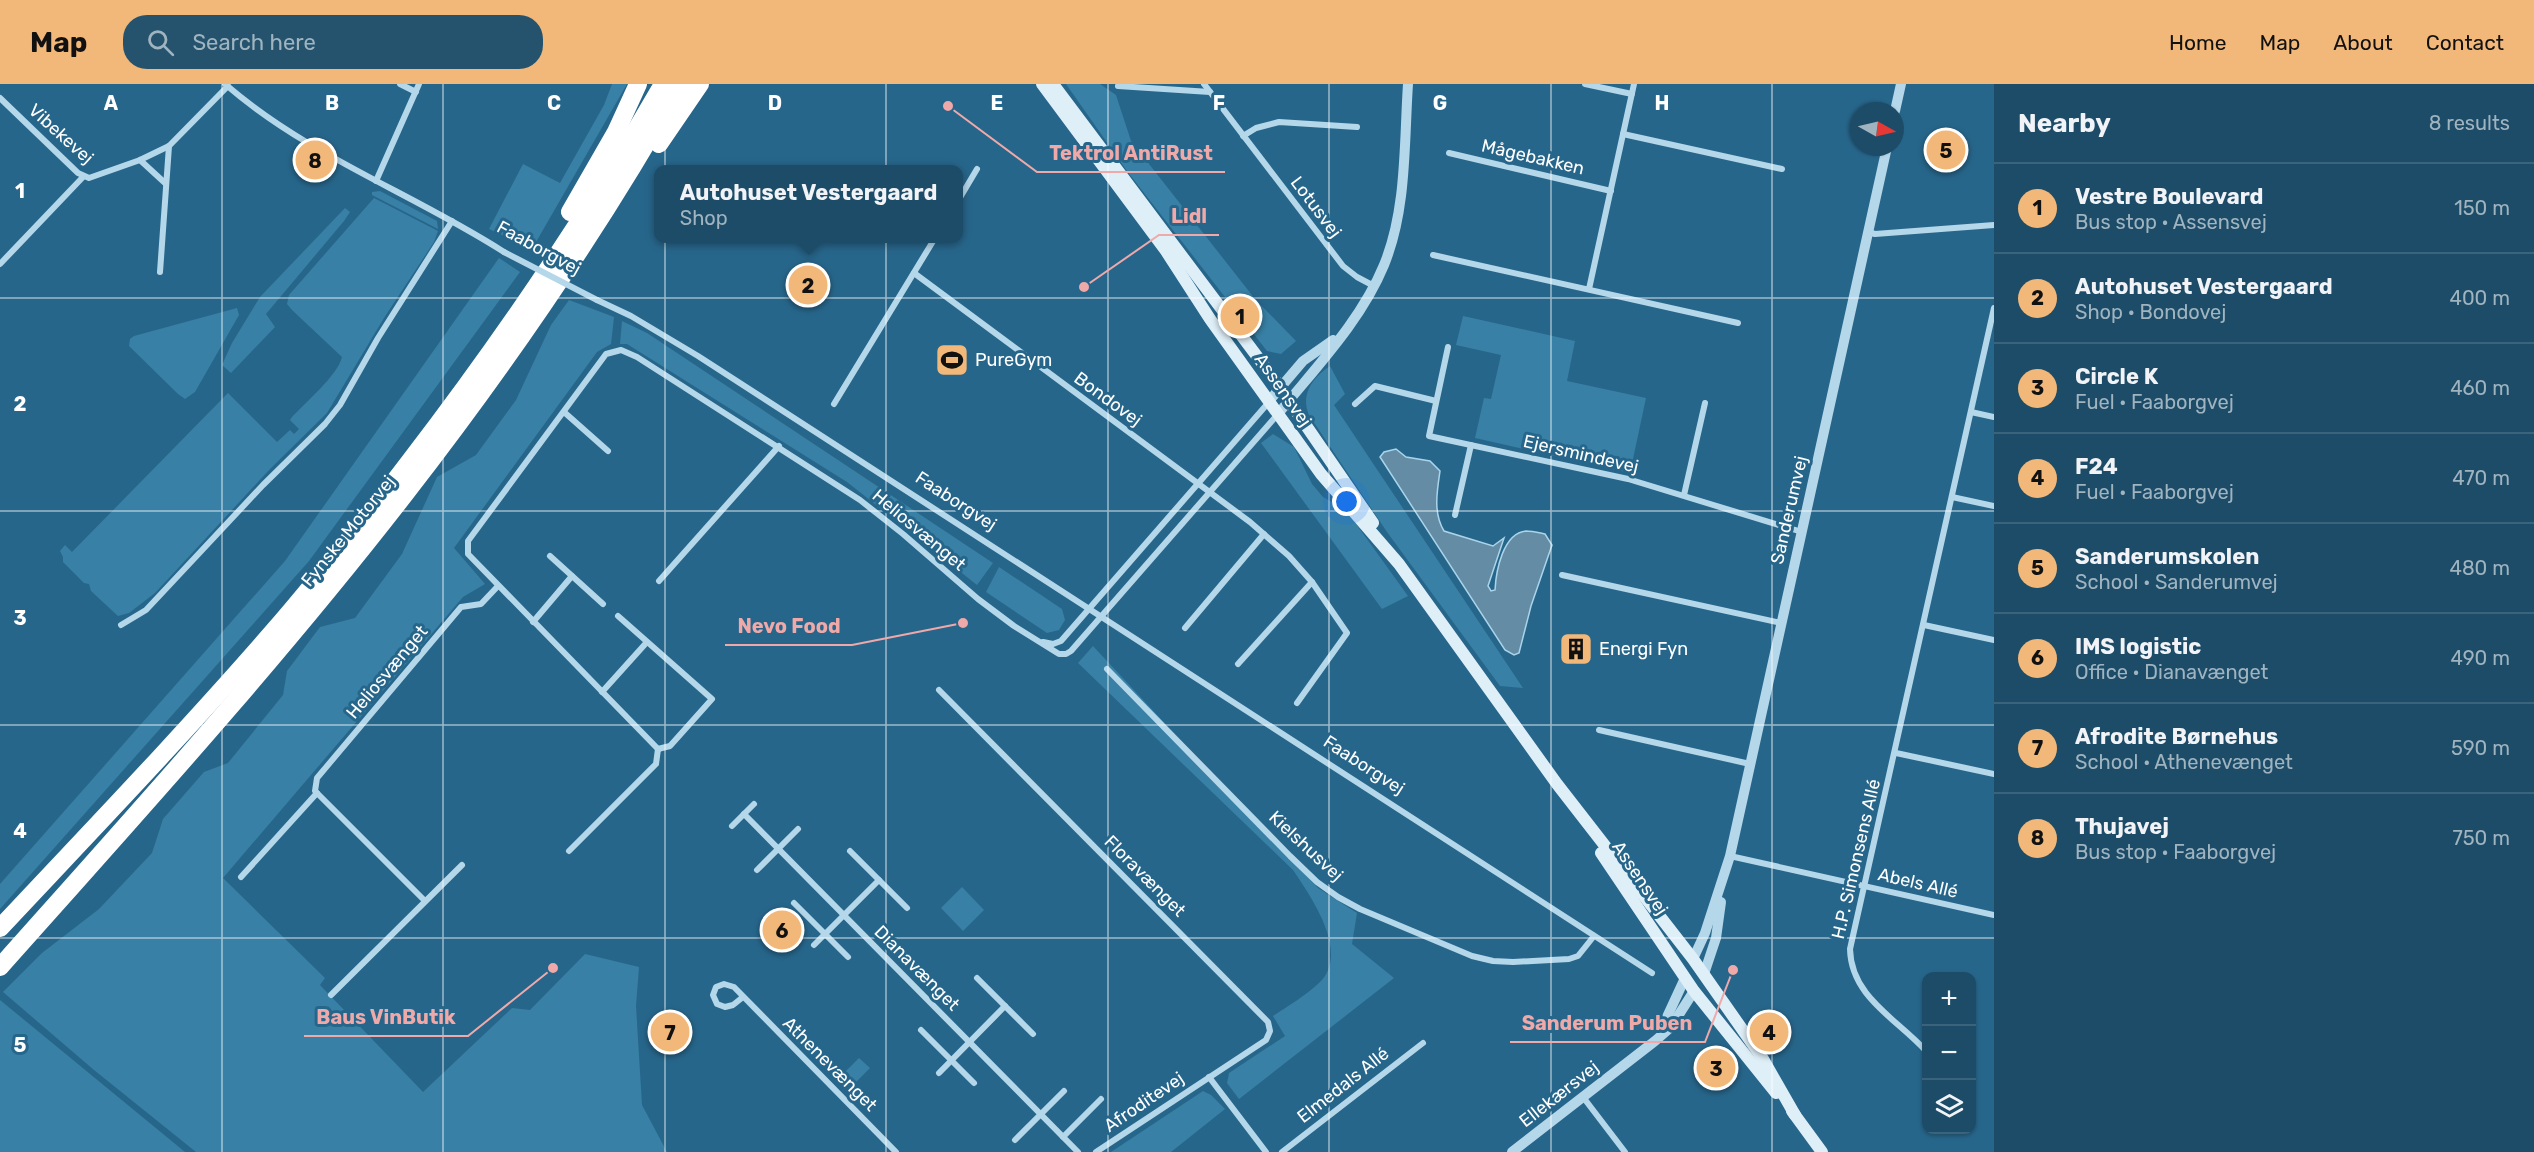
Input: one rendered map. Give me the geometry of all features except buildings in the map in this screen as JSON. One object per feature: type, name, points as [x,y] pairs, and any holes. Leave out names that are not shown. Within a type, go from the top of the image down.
[{"type":"highway","points":[[440,422],[477,357],[578,201],[616,132],[638,84]]},
{"type":"highway","name":"Fynske Motorvej","points":[[0,928],[273,632],[356,531],[440,422],[558,254],[663,84]]},
{"type":"highway","name":"Fynske Motorvej","points":[[0,968],[278,650],[389,514],[464,416],[571,263],[681,84]]},
{"type":"highway","points":[[571,263],[616,208],[700,84]]},
{"type":"main road","name":"Assensvej","points":[[1042,84],[1167,251],[1210,319],[1275,395]]},
{"type":"main road","name":"Assensvej","points":[[1053,84],[1275,395]]},
{"type":"main road","points":[[1275,395],[1276,401],[1284,407]]},
{"type":"main road","name":"Assensvej","points":[[1284,407],[1324,463],[1362,505],[1399,564],[1557,784],[1704,974]]},
{"type":"main road","name":"Assensvej","points":[[1284,407],[1321,474],[1399,564]]},
{"type":"main road","name":"Assensvej","points":[[1557,784],[1568,805],[1694,991]]},
{"type":"main road","points":[[1685,978],[1693,958]]},
{"type":"main road","points":[[1795,1115],[1763,1059],[1704,974],[1694,991],[1795,1115],[1822,1152]]},
{"type":"street","points":[[399,84],[416,92]]},
{"type":"street","points":[[376,181],[419,84]]},
{"type":"street","name":"Lotusvej","points":[[1204,84],[1342,266],[1374,286]]},
{"type":"street","points":[[1102,617],[1284,407],[1343,333],[1374,286],[1390,246],[1399,206],[1408,84]]},
{"type":"street","points":[[1585,84],[1632,94]]},
{"type":"street","points":[[1589,289],[1634,84]]},
{"type":"street","points":[[1897,102],[1901,84]]},
{"type":"street","name":"Vibekevej","points":[[0,98],[83,177],[98,177],[168,146],[227,85]]},
{"type":"street","name":"Faaborgvej","points":[[227,85],[306,144],[452,221],[504,252],[631,316],[698,356],[1652,973]]},
{"type":"street","points":[[1118,86],[1210,92]]},
{"type":"street","points":[[1243,136],[1256,128],[1279,122],[1357,127]]},
{"type":"street","points":[[1623,134],[1782,169]]},
{"type":"street","points":[[160,272],[168,146]]},
{"type":"street","name":"Mågebakken","points":[[1449,153],[1611,191]]},
{"type":"street","name":"Sanderumvej","points":[[1704,974],[1716,938],[1724,881],[1885,156]]},
{"type":"street","points":[[140,160],[165,183]]},
{"type":"street","points":[[963,193],[977,169]]},
{"type":"street","points":[[0,264],[83,177]]},
{"type":"street","points":[[121,625],[146,610],[263,485],[325,424],[340,405],[378,338],[452,221]]},
{"type":"street","points":[[1868,232],[1875,234],[1994,225]]},
{"type":"street","points":[[834,404],[932,243]]},
{"type":"street","points":[[1433,255],[1738,323]]},
{"type":"street","name":"Bondovej","points":[[914,273],[1198,484],[1289,556],[1312,582],[1347,633],[1297,704]]},
{"type":"street","name":"H.P. Simonsens Allé","points":[[1922,1048],[1863,991],[1853,971],[1850,949],[1896,753],[1994,308]]},
{"type":"street","points":[[1037,641],[1053,644],[1060,640],[1303,361],[1343,333]]},
{"type":"street","name":"Ejersmindevej","points":[[1448,346],[1429,436],[1628,479],[1802,532]]},
{"type":"street","name":"Heliosvænget","points":[[658,749],[468,554],[468,541],[600,361],[613,351],[621,350],[638,357],[779,446],[887,520],[978,599],[1059,654],[1066,654],[1102,617]]},
{"type":"street","points":[[1355,404],[1375,386],[1436,401]]},
{"type":"street","points":[[1684,495],[1705,403]]},
{"type":"street","points":[[564,412],[608,451]]},
{"type":"street","points":[[1971,412],[1994,417]]},
{"type":"street","points":[[1455,515],[1471,445]]},
{"type":"street","points":[[659,581],[779,446]]},
{"type":"street","points":[[1952,497],[1994,506]]},
{"type":"street","points":[[1185,628],[1264,534]]},
{"type":"street","points":[[550,556],[603,604]]},
{"type":"street","points":[[1562,575],[1781,623]]},
{"type":"street","points":[[533,622],[572,576]]},
{"type":"street","points":[[1238,664],[1312,582]]},
{"type":"street","name":"Heliosvænget","points":[[241,877],[317,793],[315,791],[317,778],[461,607],[481,604],[498,586]]},
{"type":"street","points":[[569,851],[656,764],[658,749],[670,746],[712,699],[618,616]]},
{"type":"street","points":[[1924,624],[1994,640]]},
{"type":"street","points":[[602,692],[647,642]]},
{"type":"street","name":"Kielshusvej","points":[[1107,669],[1290,856],[1338,897],[1437,942],[1472,956],[1493,961],[1569,959],[1578,956],[1594,936]]},
{"type":"street","name":"Floravænget","points":[[939,690],[1268,1022],[1270,1031],[1266,1040],[1209,1077]]},
{"type":"street","points":[[1599,730],[1750,764]]},
{"type":"street","points":[[1896,753],[1994,774]]},
{"type":"street","points":[[317,793],[425,901]]},
{"type":"street","points":[[732,826],[754,804]]},
{"type":"street","name":"Dianavænget","points":[[744,814],[1078,1152]]},
{"type":"street","points":[[757,870],[798,829]]},
{"type":"street","name":"Dianavænget","points":[[850,851],[907,908]]},
{"type":"street","name":"Abels Allé","points":[[1730,856],[1994,915]]},
{"type":"street","points":[[331,995],[462,865]]},
{"type":"street","points":[[814,945],[879,880]]},
{"type":"street","name":"Sanderumvej","points":[[1693,958],[1724,881]]},
{"type":"street","points":[[794,903],[848,957]]},
{"type":"street","name":"Dianavænget","points":[[977,978],[1033,1034]]},
{"type":"street","name":"Ellekærsvej","points":[[1655,1041],[1668,1019],[1685,978]]},
{"type":"street","name":"Athenevænget","points":[[743,997],[733,1005],[725,1007],[717,1004],[713,995],[716,987],[724,984],[734,987],[896,1152]]},
{"type":"street","name":"Ellekærsvej","points":[[1512,1152],[1655,1041],[1671,1026],[1694,991]]},
{"type":"street","points":[[939,1073],[1005,1006]]},
{"type":"street","points":[[921,1030],[974,1083]]},
{"type":"street","name":"Elmedals Allé","points":[[1282,1152],[1423,1042]]},
{"type":"street","points":[[1209,1077],[1266,1152]]},
{"type":"street","name":"Afroditevej","points":[[1096,1152],[1209,1077]]},
{"type":"street","points":[[1015,1140],[1064,1091]]},
{"type":"street","points":[[1583,1097],[1625,1152]]},
{"type":"street","points":[[1063,1137],[1101,1100]]},
{"type":"shaded area","points":[[612,84],[627,84],[532,249],[489,229],[523,164],[560,183],[604,105]]},
{"type":"shaded area","points":[[1066,84],[1100,84],[1116,95],[1131,141],[1255,299],[1296,341],[1281,354],[1267,351],[1127,171]]},
{"type":"shaded area","points":[[1950,136],[1968,141],[1962,166],[1944,162]]},
{"type":"shaded area","points":[[380,191],[437,221],[438,229],[372,195],[372,192]]},
{"type":"shaded area","points":[[374,198],[438,231],[434,242],[384,318],[327,413],[270,469],[155,593],[129,613],[118,616],[91,591],[89,584],[84,583],[63,562],[60,551],[65,545],[72,552],[228,393],[277,442],[290,430],[294,434],[299,429],[290,420],[328,380],[342,357],[292,310],[287,304],[289,295]]},
{"type":"shaded area","points":[[345,208],[350,212],[344,221],[266,314],[275,327],[231,373],[222,365],[232,343],[260,297]]},
{"type":"shaded area","points":[[499,258],[520,272],[309,561],[0,909],[0,884],[285,561]]},
{"type":"shaded area","points":[[569,300],[614,317],[611,344],[597,352],[454,548],[485,584],[463,597],[223,878],[325,978],[320,985],[423,1092],[512,1008],[530,1010],[585,954],[639,967],[636,1006],[642,1105],[667,1152],[196,1152],[94,1070],[3,992],[42,953],[99,909],[152,853],[163,819],[204,772],[228,763],[283,695],[287,671],[320,627],[355,618],[402,554],[437,477],[476,455],[516,400],[551,325]]},
{"type":"shaded area","points":[[237,308],[239,315],[195,392],[185,399],[129,346],[130,339],[134,336]]},
{"type":"shaded area","points":[[1463,316],[1575,341],[1567,381],[1646,398],[1630,473],[1475,438],[1484,398],[1491,399],[1501,355],[1456,345]]},
{"type":"shaded area","points":[[622,321],[647,333],[993,563],[977,585],[847,482],[627,344],[620,344]]},
{"type":"shaded area","points":[[1330,366],[1345,394],[1334,405],[1523,688],[1500,686],[1387,532],[1309,415],[1306,400],[1310,387],[1318,375]]},
{"type":"shaded area","points":[[1273,434],[1294,447],[1312,484],[1323,497],[1346,510],[1408,596],[1382,609],[1261,443]]},
{"type":"shaded area","points":[[1396,449],[1406,457],[1430,461],[1440,471],[1437,509],[1444,531],[1493,546],[1504,538],[1488,586],[1491,591],[1495,590],[1502,554],[1518,533],[1526,531],[1545,534],[1552,545],[1531,606],[1519,653],[1514,655],[1505,650],[1380,457],[1384,452]]},
{"type":"shaded area","points":[[999,567],[1062,609],[1065,620],[1059,630],[1047,633],[986,592]]},
{"type":"shaded area","points":[[1093,646],[1318,888],[1357,913],[1352,944],[1394,978],[1239,1099],[1227,1083],[1229,1073],[1285,1036],[1273,1016],[1314,988],[1328,971],[1331,956],[1330,941],[1325,925],[1293,870],[1078,663]]},
{"type":"shaded area","points":[[962,887],[984,910],[963,931],[941,908]]},
{"type":"shaded area","points":[[0,1000],[185,1152],[0,1152]]},
{"type":"shaded area","points":[[859,1058],[870,1068],[856,1082],[845,1072]]},
{"type":"shaded area","points":[[1203,1091],[1211,1095],[1225,1109],[1171,1152],[1111,1152]]},
{"type":"place","name":"Tektrol AntiRust","points":[[948,106]]},
{"type":"place","name":"Sanderumskolen","points":[[1946,150]]},
{"type":"place","name":"Thujavej","points":[[315,160]]},
{"type":"place","name":"Autohuset Vestergaard","points":[[808,285]]},
{"type":"place","name":"Lidl","points":[[1084,287]]},
{"type":"place","name":"Vestre Boulevard","points":[[1240,316]]},
{"type":"place","name":"PureGym","points":[[952,360]]},
{"type":"place","name":"Nevo Food","points":[[963,623]]},
{"type":"place","name":"Energi Fyn","points":[[1576,649]]},
{"type":"place","name":"IMS logistic","points":[[782,930]]},
{"type":"place","name":"Baus VinButik","points":[[553,968]]},
{"type":"place","name":"Sanderum Puben","points":[[1733,970]]},
{"type":"place","name":"Afrodite Børnehus","points":[[670,1032]]},
{"type":"place","name":"F24","points":[[1769,1032]]},
{"type":"place","name":"Circle K","points":[[1716,1068]]}]
